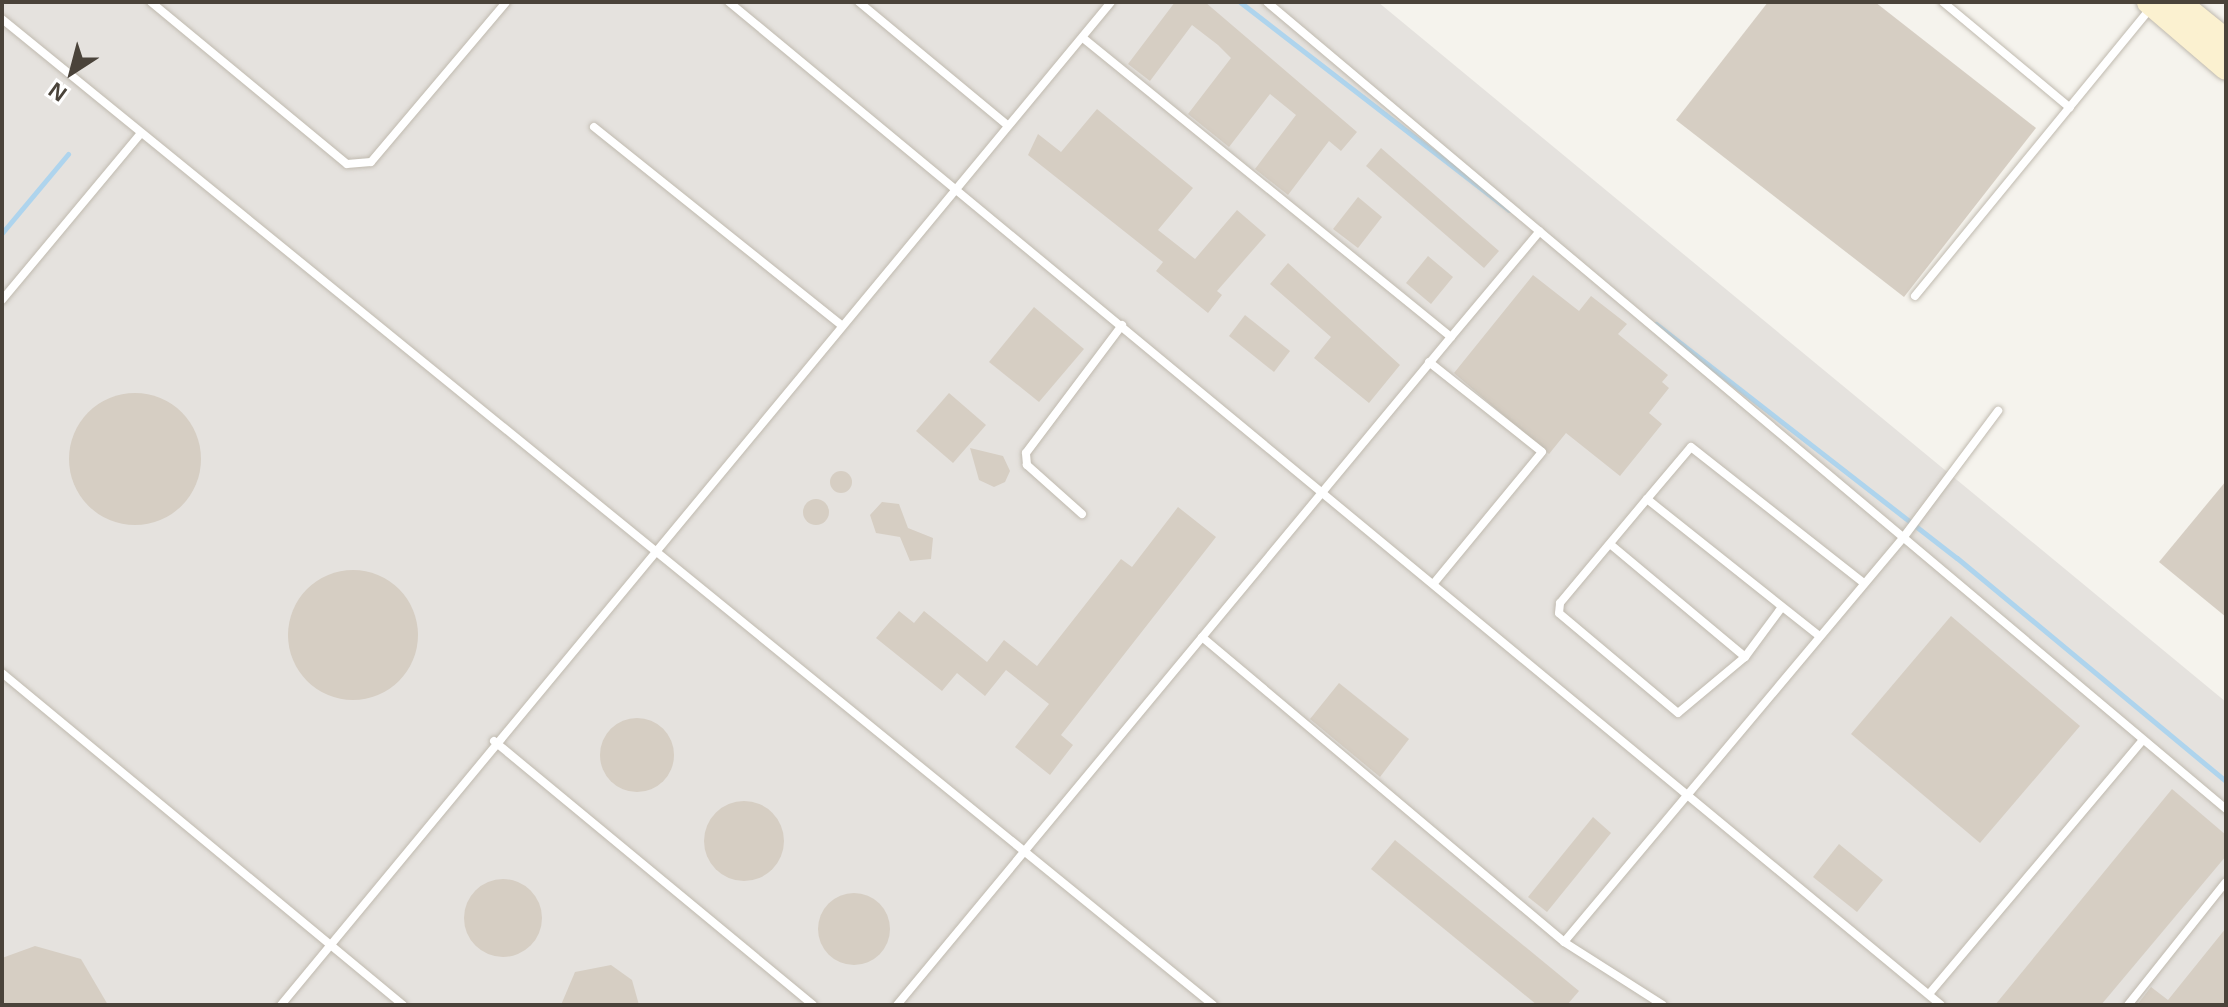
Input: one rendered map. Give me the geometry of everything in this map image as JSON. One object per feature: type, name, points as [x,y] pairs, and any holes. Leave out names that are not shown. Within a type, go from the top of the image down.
[{"type":"main road","points":[[2178,2],[2226,41]]},
{"type":"main road","points":[[2152,3],[2226,68]]},
{"type":"lane","points":[[151,2],[347,164],[371,162],[506,2]]},
{"type":"lane","points":[[729,2],[1941,1005]]},
{"type":"lane","points":[[859,2],[1007,125]]},
{"type":"lane","points":[[281,1005],[494,741],[659,548],[953,187],[1111,2]]},
{"type":"lane","points":[[1267,2],[2226,809]]},
{"type":"lane","points":[[1943,2],[2070,108]]},
{"type":"lane","points":[[1915,296],[2152,3]]},
{"type":"lane","points":[[2,19],[659,548],[1213,1005]]},
{"type":"lane","points":[[1083,38],[1451,337]]},
{"type":"lane","points":[[594,127],[841,325]]},
{"type":"lane","points":[[2,300],[141,133]]},
{"type":"lane","points":[[897,1005],[1320,491],[1540,231]]},
{"type":"lane","points":[[1082,514],[1027,465],[1026,453],[1122,325]]},
{"type":"lane","points":[[1429,362],[1542,452],[1433,584]]},
{"type":"lane","points":[[1564,942],[1685,793],[1903,538],[1998,411]]},
{"type":"lane","points":[[1782,607],[1745,657],[1691,709],[1678,713],[1559,613],[1610,544],[1691,447],[1864,583]]},
{"type":"lane","points":[[1647,499],[1819,636]]},
{"type":"lane","points":[[1610,544],[1745,657]]},
{"type":"lane","points":[[1202,637],[1564,942],[1663,1005]]},
{"type":"lane","points":[[2,673],[403,1005]]},
{"type":"lane","points":[[1929,994],[2143,740]]},
{"type":"lane","points":[[494,741],[813,1005]]},
{"type":"lane","points":[[2128,1005],[2226,882]]},
{"type":"shaded area","points":[[2,2],[1378,2],[2226,702],[2226,1005],[2,1005]]},
{"type":"building","points":[[1175,2],[1205,2],[1357,132],[1341,151],[1329,141],[1288,195],[1255,169],[1296,115],[1270,94],[1229,147],[1188,114],[1231,58],[1218,45],[1192,25],[1150,81],[1128,64]]},
{"type":"building","points":[[1768,2],[1875,2],[2036,128],[1904,297],[1676,120]]},
{"type":"building","points":[[1097,109],[1193,188],[1158,230],[1195,259],[1237,210],[1266,235],[1217,291],[1222,295],[1208,313],[1156,271],[1163,262],[1028,155],[1038,134],[1061,152]]},
{"type":"building","points":[[1381,148],[1499,251],[1484,268],[1366,166]]},
{"type":"building","points":[[1358,197],[1382,217],[1358,248],[1333,229]]},
{"type":"building","points":[[1428,256],[1453,277],[1431,304],[1406,283]]},
{"type":"building","points":[[1288,263],[1400,365],[1369,403],[1314,358],[1331,337],[1270,284]]},
{"type":"building","points":[[1533,275],[1579,311],[1591,296],[1627,324],[1618,334],[1668,375],[1662,382],[1669,388],[1649,413],[1662,424],[1620,476],[1566,433],[1549,454],[1454,373]]},
{"type":"building","points":[[1034,307],[1084,349],[1039,402],[989,362]]},
{"type":"building","points":[[1245,315],[1290,351],[1274,372],[1229,336]]},
{"type":"building","points":[[135,393],[160,398],[182,412],[196,434],[201,459],[196,484],[182,506],[160,520],[135,525],[110,520],[88,506],[74,484],[69,459],[74,434],[88,412],[110,398]]},
{"type":"building","points":[[949,393],[986,425],[953,463],[916,431]]},
{"type":"building","points":[[970,448],[1003,456],[1010,471],[1005,482],[994,487],[979,480]]},
{"type":"building","points":[[841,471],[849,474],[852,482],[849,490],[841,493],[833,490],[830,482],[833,474]]},
{"type":"building","points":[[2226,481],[2226,617],[2159,562]]},
{"type":"building","points":[[816,499],[825,503],[829,512],[825,521],[816,525],[807,521],[803,512],[807,503]]},
{"type":"building","points":[[882,502],[899,504],[908,528],[933,538],[931,559],[910,561],[900,537],[876,533],[870,515]]},
{"type":"building","points":[[1178,507],[1216,537],[1061,735],[1073,745],[1050,775],[1015,747],[1049,704],[1006,670],[985,696],[957,673],[942,691],[876,638],[899,611],[914,623],[924,611],[987,662],[1004,640],[1037,666],[1121,559],[1132,567]]},
{"type":"building","points":[[353,570],[378,575],[399,589],[413,610],[418,635],[413,660],[399,681],[378,695],[353,700],[328,695],[307,681],[293,660],[288,635],[293,610],[307,589],[328,575]]},
{"type":"building","points":[[1951,616],[2080,726],[1980,843],[1851,734]]},
{"type":"building","points":[[1339,683],[1409,739],[1380,777],[1310,719]]},
{"type":"building","points":[[630,718],[644,718],[658,724],[668,734],[674,755],[668,776],[658,786],[644,792],[630,792],[616,786],[606,776],[600,762],[600,748],[606,734],[616,724]]},
{"type":"building","points":[[2172,789],[2226,835],[2226,856],[2101,1005],[1995,1005]]},
{"type":"building","points":[[744,801],[759,804],[772,813],[781,826],[784,841],[781,856],[772,869],[759,878],[744,881],[729,878],[716,869],[707,856],[704,841],[707,826],[716,813],[729,804]]},
{"type":"building","points":[[1593,817],[1611,833],[1547,912],[1528,897]]},
{"type":"building","points":[[1395,840],[1579,991],[1567,1005],[1537,1005],[1371,869]]},
{"type":"building","points":[[1839,844],[1883,880],[1857,912],[1813,877]]},
{"type":"building","points":[[503,879],[518,882],[531,890],[539,903],[542,918],[539,933],[531,946],[518,954],[503,957],[488,954],[475,946],[467,933],[464,918],[467,903],[475,890],[488,882]]},
{"type":"building","points":[[854,893],[874,899],[884,909],[890,929],[884,949],[874,959],[854,965],[834,959],[824,949],[818,929],[824,909],[834,899]]},
{"type":"building","points":[[2226,928],[2226,1005],[2137,1005],[2151,987],[2168,1000]]},
{"type":"building","points":[[35,946],[81,959],[108,1005],[2,1005],[2,958]]},
{"type":"building","points":[[611,965],[632,980],[639,1005],[561,1005],[575,972]]},
{"type":"waterway","points":[[1240,2],[1509,210]]},
{"type":"waterway","points":[[2,233],[68,154]]},
{"type":"waterway","points":[[1656,324],[1957,558],[2226,781]]}]
